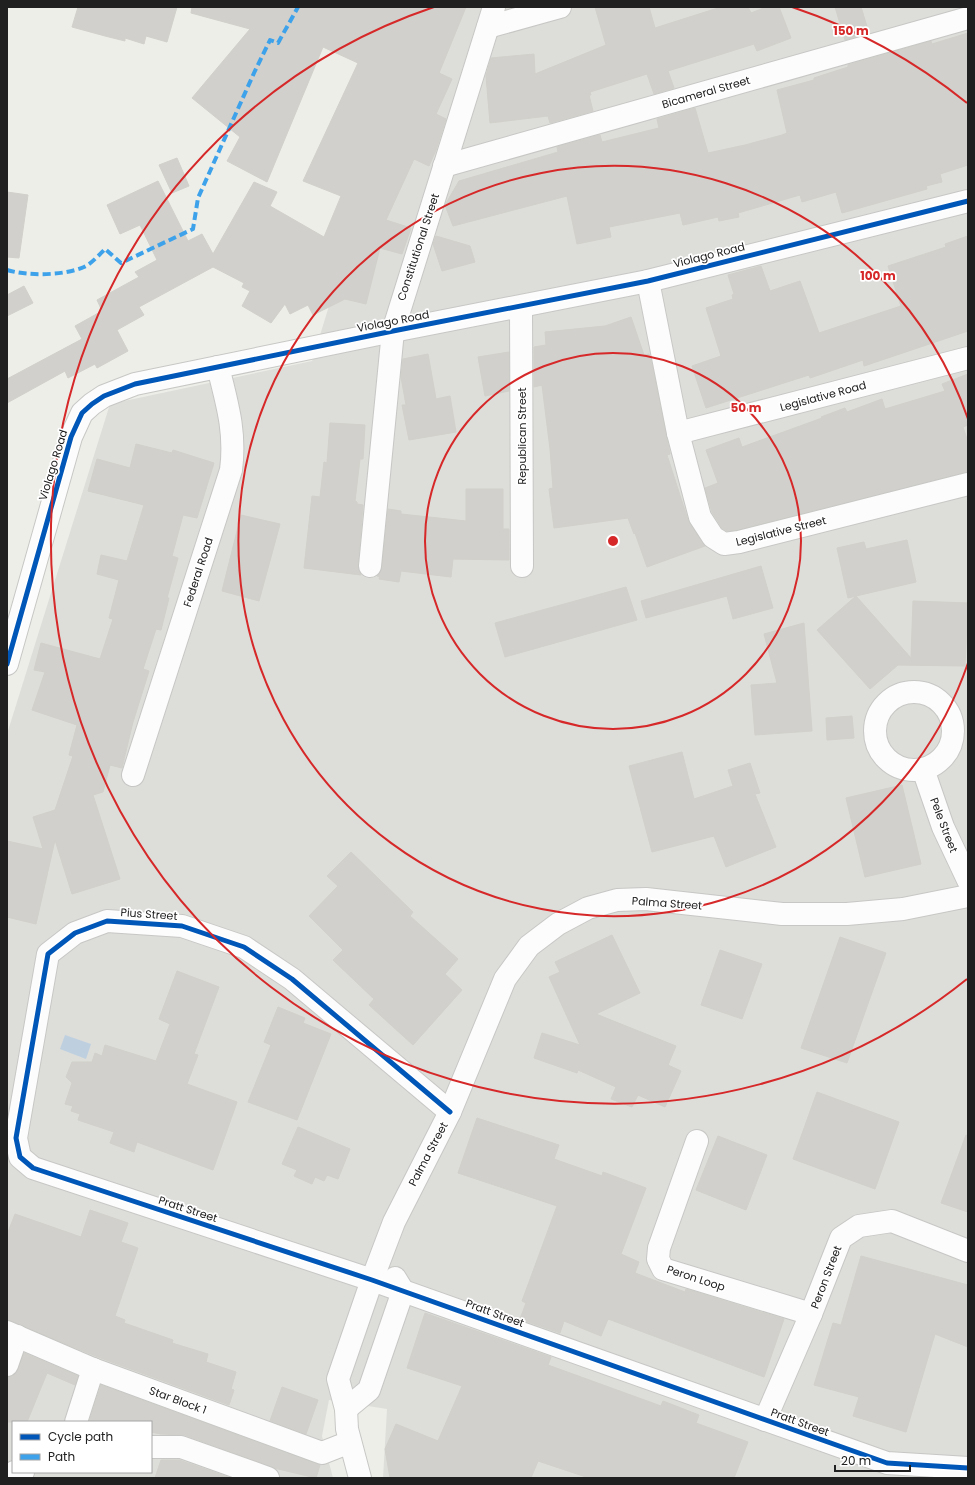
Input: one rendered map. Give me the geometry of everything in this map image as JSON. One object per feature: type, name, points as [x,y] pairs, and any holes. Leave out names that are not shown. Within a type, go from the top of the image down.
[{"type":"street","points":[[491,17],[560,7]]},
{"type":"street","name":"Constitutional Street","points":[[370,566],[393,330],[491,17]]},
{"type":"street","name":"Bicameral Street","points":[[444,166],[968,18]]},
{"type":"street","name":"Violago Road","points":[[7,664],[64,458],[74,430],[82,413],[104,396],[119,389],[218,366],[393,330],[521,307],[648,281],[968,200]]},
{"type":"street","name":"Legislative Street","points":[[648,281],[678,433],[700,517],[713,537],[724,544],[739,542],[968,484]]},
{"type":"street","name":"Republican Street","points":[[521,307],[522,566]]},
{"type":"street","name":"Legislative Road","points":[[678,433],[968,358]]},
{"type":"street","name":"Federal Road","points":[[133,775],[231,470],[234,450],[233,432],[218,366]]},
{"type":"street","points":[[913,692],[925,693],[936,698],[945,706],[961,729],[942,759],[934,765],[923,769],[911,770],[899,768],[889,762],[881,753],[876,742],[874,730],[882,708],[891,699],[902,694],[913,692]]},
{"type":"street","name":"Pele Street","points":[[923,769],[944,827],[968,880]]},
{"type":"street","name":"Palma Street","points":[[360,1478],[347,1429],[346,1410],[338,1379],[381,1255],[408,1192],[450,1112],[505,979],[529,946],[558,924],[588,908],[617,900],[646,899],[782,914],[847,914],[903,909],[968,896]]},
{"type":"street","name":"Pius Street","points":[[20,1157],[16,1138],[48,954],[75,933],[107,921],[182,926],[244,947],[292,979],[450,1112]]},
{"type":"street","name":"Peron Loop","points":[[697,1141],[659,1248],[658,1259],[663,1269],[811,1314]]},
{"type":"street","name":"Pratt Street","points":[[20,1157],[33,1168],[372,1280],[887,1463],[968,1468]]},
{"type":"street","name":"Peron Street","points":[[765,1420],[811,1314],[841,1238],[859,1226],[892,1221],[968,1251]]},
{"type":"street","points":[[346,1410],[369,1390],[403,1291],[381,1255]]},
{"type":"street","points":[[7,1365],[12,1334]]},
{"type":"street","name":"Star Block 1","points":[[12,1334],[93,1369],[322,1453],[350,1442]]},
{"type":"street","points":[[76,1421],[93,1369]]},
{"type":"street","points":[[152,1447],[181,1447],[257,1477]]},
{"type":"shaded area","points":[[415,7],[968,7],[968,1478],[383,1478],[387,1409],[329,1400],[322,1436],[333,1478],[7,1478],[7,734],[110,404],[312,361],[341,267]]},
{"type":"water","points":[[65,1035],[91,1044],[86,1059],[60,1049]]},
{"type":"building","points":[[78,7],[177,7],[167,42],[146,36],[144,44],[125,38],[125,41],[72,27]]},
{"type":"building","points":[[192,7],[466,7],[439,73],[452,79],[436,114],[446,119],[436,150],[429,166],[414,159],[386,220],[411,228],[402,254],[380,248],[366,304],[345,299],[313,315],[308,305],[290,314],[285,304],[271,323],[242,306],[250,291],[242,287],[244,283],[213,267],[139,307],[144,315],[117,330],[128,351],[97,368],[95,364],[68,378],[65,371],[7,403],[7,379],[82,339],[75,326],[102,311],[97,300],[139,277],[135,272],[157,260],[140,225],[120,234],[107,205],[158,181],[188,241],[202,234],[213,254],[254,182],[277,192],[270,206],[324,237],[341,196],[303,181],[358,63],[323,47],[267,182],[227,161],[240,137],[192,98],[250,29],[191,13]]},
{"type":"building","points":[[595,7],[649,7],[655,28],[721,7],[748,7],[751,13],[766,7],[779,7],[791,38],[757,51],[754,44],[668,71],[674,88],[654,94],[647,74],[590,92],[591,95],[589,95],[593,111],[550,123],[548,116],[490,123],[486,76],[491,58],[534,54],[535,74],[606,45]]},
{"type":"building","points":[[835,7],[861,7],[869,33],[845,40]]},
{"type":"building","points":[[968,33],[968,165],[940,174],[942,182],[926,186],[927,189],[842,213],[836,192],[802,202],[800,195],[738,213],[739,217],[719,221],[718,217],[683,225],[680,213],[609,227],[611,237],[577,244],[567,196],[453,226],[445,205],[459,181],[558,152],[557,147],[600,135],[602,142],[659,128],[657,119],[695,108],[708,153],[782,135],[787,133],[777,90],[814,80],[814,78],[848,67],[848,65],[931,41],[932,44]]},
{"type":"building","points":[[177,158],[189,186],[172,193],[159,165]]},
{"type":"building","points":[[7,192],[28,195],[19,258],[7,257]]},
{"type":"building","points":[[436,236],[470,246],[475,262],[442,271],[433,244]]},
{"type":"building","points":[[968,236],[968,331],[864,366],[863,360],[810,378],[809,375],[706,408],[692,366],[721,356],[706,308],[733,299],[732,295],[734,294],[728,275],[761,266],[770,291],[800,281],[819,333],[901,306],[888,266],[946,247],[945,244]]},
{"type":"building","points":[[24,286],[33,303],[7,316],[7,295]]},
{"type":"building","points":[[631,317],[644,355],[649,354],[651,360],[670,454],[667,455],[688,520],[705,546],[647,567],[628,518],[554,528],[549,489],[553,488],[550,449],[542,385],[534,387],[534,347],[546,345],[545,332],[605,326]]},
{"type":"building","points":[[509,352],[509,391],[485,396],[478,357]]},
{"type":"building","points":[[428,354],[436,399],[450,396],[456,432],[409,440],[402,405],[406,405],[401,377],[403,359]]},
{"type":"building","points":[[968,374],[968,425],[963,427],[968,442],[968,472],[737,530],[727,531],[722,528],[712,512],[705,488],[718,483],[706,450],[739,438],[742,447],[822,418],[821,417],[845,408],[847,412],[882,399],[885,409],[945,391],[942,384]]},
{"type":"building","points":[[330,423],[365,425],[363,459],[360,459],[355,501],[357,504],[363,505],[358,565],[361,575],[304,568],[312,496],[320,497],[324,462],[327,463]]},
{"type":"building","points":[[136,444],[172,453],[173,450],[214,463],[197,518],[183,515],[172,556],[178,558],[167,598],[169,598],[161,630],[156,629],[143,669],[149,671],[133,722],[122,768],[110,765],[103,792],[93,795],[120,879],[72,894],[55,840],[36,924],[7,917],[7,841],[43,849],[33,817],[55,810],[73,756],[69,755],[77,725],[32,710],[45,672],[34,670],[41,643],[100,659],[113,619],[109,618],[119,580],[97,574],[101,555],[127,561],[144,505],[88,491],[97,459],[130,468]]},
{"type":"building","points":[[466,489],[503,489],[503,529],[509,529],[509,560],[453,559],[451,577],[401,571],[399,582],[379,579],[380,577],[377,576],[382,567],[388,509],[401,511],[401,514],[466,521]]},
{"type":"building","points":[[241,515],[280,524],[259,601],[222,591]]},
{"type":"building","points":[[907,540],[916,582],[848,598],[837,548],[864,542],[866,549]]},
{"type":"building","points":[[761,566],[773,608],[733,619],[727,596],[646,618],[641,601]]},
{"type":"building","points":[[626,587],[637,620],[505,657],[495,623]]},
{"type":"building","points":[[856,596],[911,658],[913,601],[968,603],[965,666],[898,665],[870,689],[817,630]]},
{"type":"building","points":[[804,623],[812,731],[755,735],[751,685],[777,683],[764,634]]},
{"type":"building","points":[[852,716],[854,738],[827,740],[826,718]]},
{"type":"building","points":[[682,752],[694,799],[733,786],[728,770],[750,763],[760,793],[755,794],[776,847],[726,867],[714,836],[652,852],[629,766]]},
{"type":"building","points":[[902,785],[921,864],[865,877],[846,798]]},
{"type":"building","points":[[351,852],[413,912],[410,916],[458,959],[445,974],[462,990],[413,1045],[369,1005],[374,999],[333,960],[343,950],[309,916],[338,886],[327,876]]},
{"type":"building","points":[[612,935],[640,993],[596,1014],[676,1046],[668,1065],[681,1071],[665,1107],[638,1095],[632,1107],[611,1099],[616,1087],[578,1070],[577,1073],[534,1058],[542,1033],[580,1045],[549,977],[560,972],[555,962]]},
{"type":"building","points":[[840,937],[886,953],[847,1063],[801,1048]]},
{"type":"building","points":[[720,950],[762,964],[742,1019],[701,1005]]},
{"type":"building","points":[[177,971],[219,987],[194,1054],[198,1055],[187,1084],[237,1102],[213,1170],[137,1142],[134,1152],[110,1143],[114,1132],[78,1120],[80,1114],[71,1111],[73,1106],[65,1104],[72,1083],[66,1077],[72,1062],[92,1062],[95,1053],[102,1056],[105,1045],[156,1061],[170,1024],[159,1019]]},
{"type":"building","points":[[278,1007],[305,1018],[303,1023],[331,1034],[297,1120],[248,1102],[271,1045],[264,1042]]},
{"type":"building","points":[[817,1092],[899,1122],[875,1189],[793,1159]]},
{"type":"building","points":[[477,1118],[559,1145],[554,1159],[602,1176],[603,1172],[646,1188],[621,1254],[639,1262],[635,1273],[685,1292],[686,1289],[784,1319],[764,1377],[608,1319],[601,1336],[564,1321],[560,1333],[520,1319],[526,1303],[522,1301],[557,1206],[458,1173]]},
{"type":"building","points":[[298,1127],[350,1149],[338,1179],[327,1175],[324,1181],[315,1177],[312,1184],[294,1176],[297,1170],[282,1164]]},
{"type":"building","points":[[966,1135],[968,1136],[968,1212],[941,1203]]},
{"type":"building","points":[[718,1136],[767,1155],[746,1210],[696,1190]]},
{"type":"building","points":[[90,1210],[128,1223],[121,1242],[138,1248],[115,1316],[125,1320],[124,1323],[173,1340],[172,1343],[208,1354],[206,1362],[236,1372],[231,1389],[234,1390],[229,1405],[98,1357],[7,1320],[7,1235],[15,1214],[81,1237]]},
{"type":"building","points":[[861,1256],[968,1285],[968,1347],[935,1334],[906,1432],[853,1416],[859,1397],[814,1385],[833,1323],[841,1325]]},
{"type":"building","points":[[425,1313],[551,1357],[548,1365],[661,1406],[663,1401],[699,1415],[696,1423],[748,1442],[734,1478],[589,1478],[538,1461],[531,1478],[390,1478],[385,1449],[396,1424],[438,1441],[462,1386],[407,1368]]},
{"type":"building","points":[[24,1353],[78,1376],[75,1385],[47,1373],[27,1421],[7,1422],[7,1377],[15,1374]]},
{"type":"building","points":[[101,1385],[320,1465],[316,1478],[274,1468],[185,1435],[152,1432],[152,1421],[89,1421]]},
{"type":"building","points":[[282,1387],[318,1400],[306,1434],[270,1421]]},
{"type":"building","points":[[161,1460],[179,1460],[231,1478],[155,1478]]},
{"type":"marked path","points":[[7,270],[35,274],[66,272],[87,266],[105,249],[121,263],[193,229],[198,198],[254,73],[270,40],[278,43],[298,7]]},
{"type":"cycle path","points":[[7,664],[71,437],[82,413],[104,396],[135,384],[648,281],[968,201]]},
{"type":"cycle path","points":[[450,1112],[292,979],[244,947],[182,926],[107,921],[75,933],[48,954],[16,1138],[20,1157],[33,1168],[372,1280],[887,1463],[968,1468]]}]
